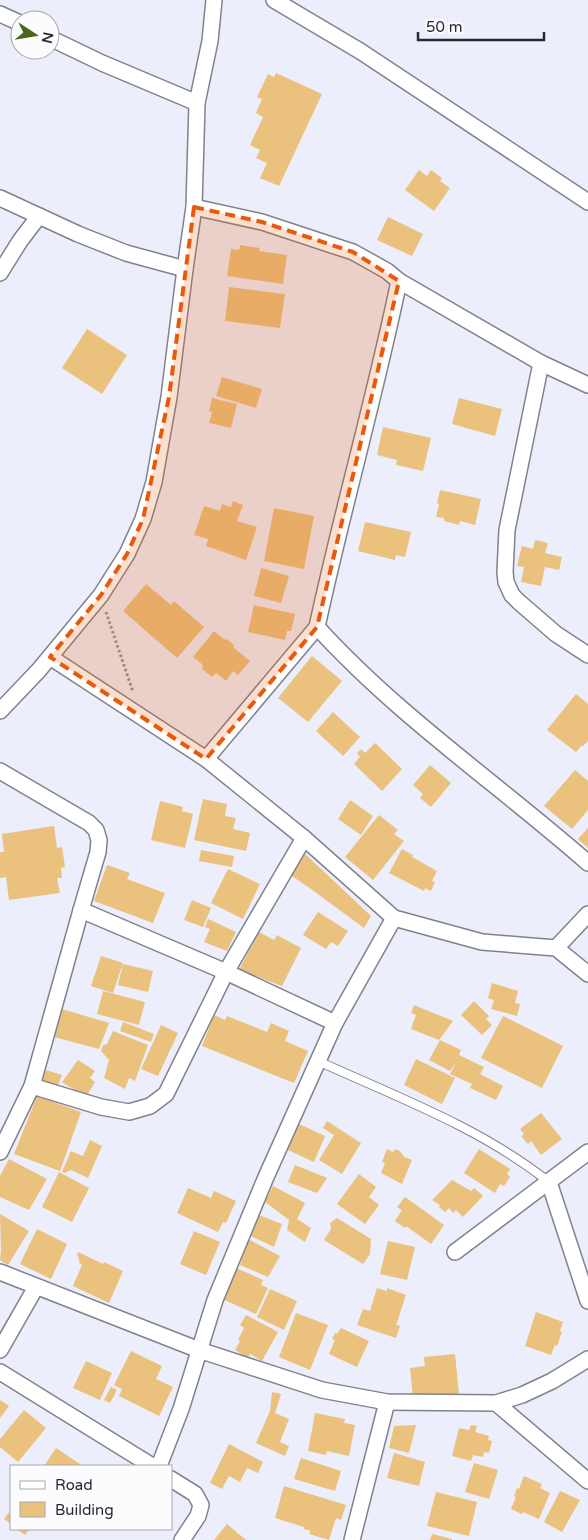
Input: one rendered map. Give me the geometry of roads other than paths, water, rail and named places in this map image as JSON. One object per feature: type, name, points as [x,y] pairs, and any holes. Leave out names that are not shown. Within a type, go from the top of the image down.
[{"type":"street","points":[[0,711],[50,657],[101,595],[128,554],[143,518],[154,482],[169,397],[194,207],[197,104],[210,41],[214,0]]},
{"type":"street","points":[[274,0],[360,51],[588,202]]},
{"type":"street","points":[[60,43],[197,104]]},
{"type":"street","points":[[0,198],[78,234],[126,253],[185,269]]},
{"type":"street","points":[[194,207],[262,222],[353,252],[387,271],[399,281],[541,363],[588,385]]},
{"type":"street","points":[[0,273],[20,241],[39,216]]},
{"type":"street","points":[[206,759],[316,626],[370,411],[399,281]]},
{"type":"street","points":[[541,363],[507,530],[504,572],[512,595],[519,602],[556,634],[588,655]]},
{"type":"street","points":[[316,626],[343,656],[400,708],[552,832],[588,864]]},
{"type":"street","points":[[50,657],[206,759],[304,838],[394,918],[482,942],[556,948],[588,974]]},
{"type":"street","points":[[0,771],[89,823],[96,830],[99,840],[98,852],[32,1086],[0,1152]]},
{"type":"street","points":[[32,1086],[101,1107],[129,1112],[150,1106],[166,1094],[226,972],[304,838]]},
{"type":"street","points":[[81,910],[226,972],[334,1023]]},
{"type":"street","points":[[556,948],[588,914]]},
{"type":"street","points":[[159,1465],[181,1409],[214,1300],[266,1177],[334,1023],[394,918]]},
{"type":"street","points":[[455,1252],[588,1152]]},
{"type":"street","points":[[549,1182],[588,1301]]},
{"type":"street","points":[[0,1272],[199,1350],[322,1390],[387,1402],[496,1402],[522,1395],[552,1381],[588,1359]]},
{"type":"street","points":[[0,1350],[36,1287]]},
{"type":"street","points":[[0,1372],[150,1465]]},
{"type":"street","points":[[352,1540],[387,1402]]},
{"type":"street","points":[[496,1402],[588,1481]]},
{"type":"street","points":[[172,1480],[194,1494],[201,1505],[198,1516],[182,1540]]},
{"type":"lane","points":[[318,1061],[471,1130],[534,1170],[549,1182]]}]
